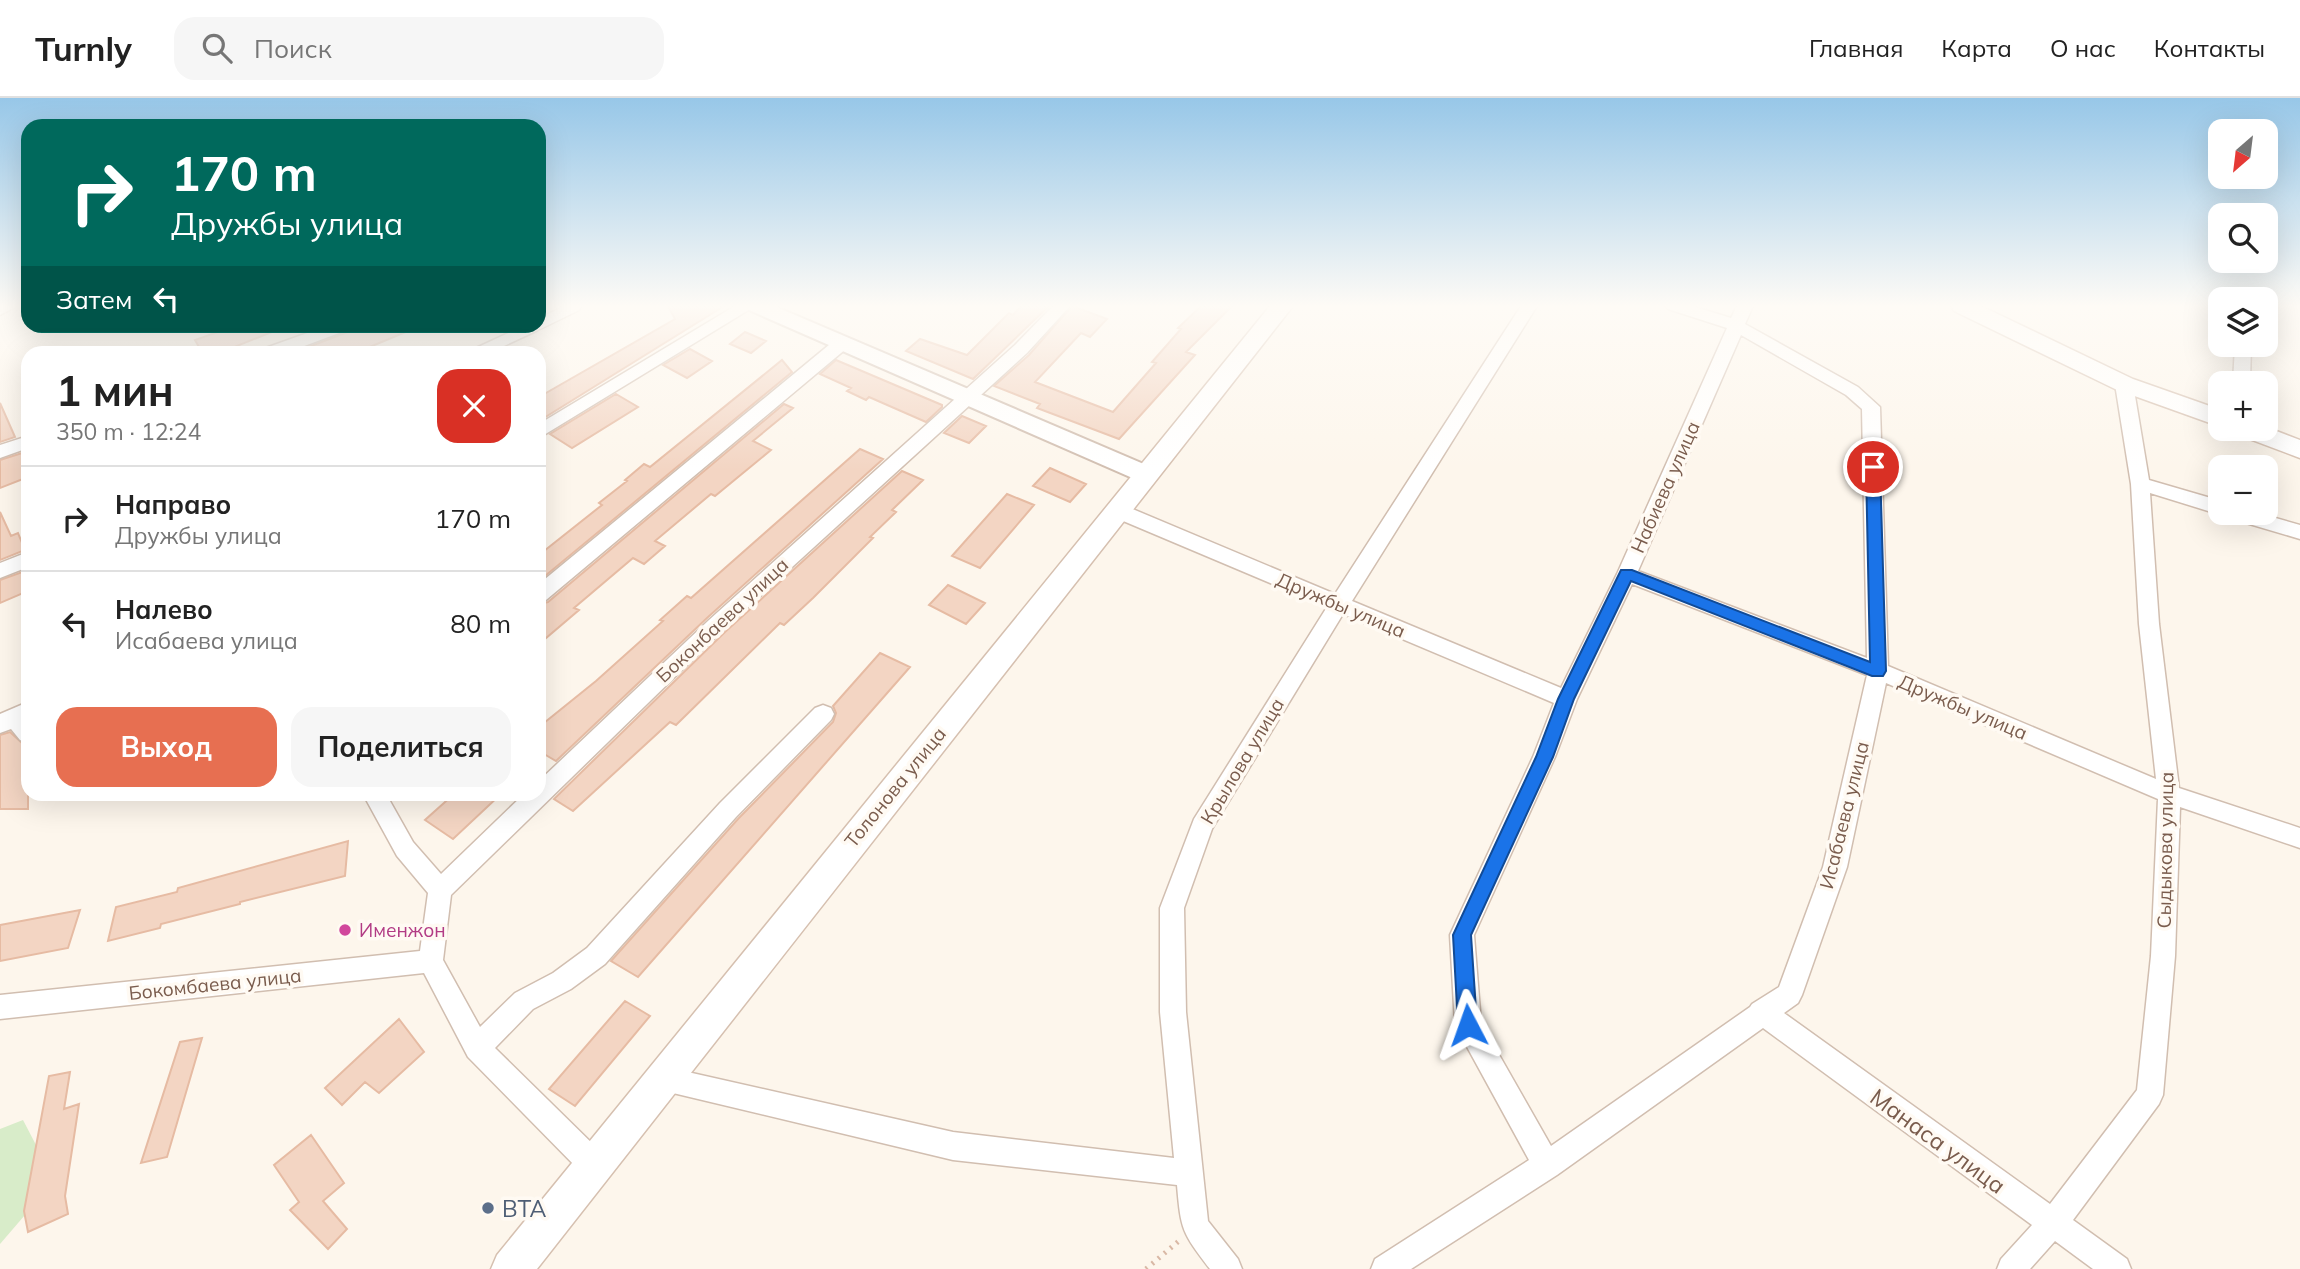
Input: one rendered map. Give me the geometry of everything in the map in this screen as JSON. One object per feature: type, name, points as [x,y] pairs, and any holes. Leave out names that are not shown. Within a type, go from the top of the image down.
[{"type":"main road","name":"Толонова улица","points":[[511,1269],[1237,361]]},
{"type":"main road","points":[[2075,361],[2124,384],[2208,414]]},
{"type":"main road","points":[[2278,441],[2300,449]]},
{"type":"street","points":[[546,428],[657,361]]},
{"type":"street","points":[[546,589],[821,361]]},
{"type":"street","points":[[880,361],[1145,474]]},
{"type":"street","name":"Боконбаева улица","points":[[546,788],[716,625],[1007,361]]},
{"type":"street","name":"Крылова улица","points":[[1195,1227],[1173,1012],[1172,908],[1202,827],[1339,604],[1494,361]]},
{"type":"street","name":"Набиева улица","points":[[1547,1165],[1468,1025],[1462,935],[1544,757],[1566,699],[1627,574],[1720,361]]},
{"type":"street","name":"Исабаева улица","points":[[1385,1269],[1547,1165],[1761,1012],[1789,995],[1835,867],[1878,671],[1871,407],[1807,361]]},
{"type":"street","name":"Сыдыкова улица","points":[[2011,1269],[2052,1224],[2150,1096],[2163,956],[2169,794],[2149,624],[2140,484],[2124,384]]},
{"type":"street","points":[[0,452],[21,444]]},
{"type":"street","points":[[2140,484],[2208,504]]},
{"type":"street","name":"Дружбы улица","points":[[1116,510],[1566,699]]},
{"type":"street","points":[[2276,525],[2300,532]]},
{"type":"street","points":[[0,571],[21,562]]},
{"type":"street","name":"Дружбы улица","points":[[1627,574],[1878,671],[2169,794],[2300,838]]},
{"type":"street","points":[[477,1048],[524,1001],[562,981],[596,957],[728,810],[823,715]]},
{"type":"street","points":[[378,801],[405,849],[440,890],[431,961],[477,1048],[593,1164]]},
{"type":"street","name":"Боконбаева улица","points":[[440,890],[533,801]]},
{"type":"street","name":"Бокомбаева улица","points":[[0,1007],[431,961]]},
{"type":"street","name":"Манаса улица","points":[[1761,1012],[2117,1269]]},
{"type":"street","points":[[661,1079],[953,1146],[1189,1173]]},
{"type":"street","points":[[1195,1227],[1228,1269]]},
{"type":"path","points":[[1146,1269],[1195,1227]]},
{"type":"green space","points":[[23,1120],[36,1145],[37,1201],[0,1244],[0,1129]]},
{"type":"building","points":[[602,361],[636,361],[546,417],[546,393]]},
{"type":"building","points":[[670,361],[712,361],[687,378],[663,365]]},
{"type":"building","points":[[781,361],[792,372],[546,575],[546,549],[602,505],[599,503],[644,464],[650,467]]},
{"type":"building","points":[[838,361],[942,407],[926,422],[869,397],[866,400],[847,391],[851,388],[820,374]]},
{"type":"building","points":[[929,361],[992,361],[973,379]]},
{"type":"building","points":[[1023,361],[1055,361],[1035,382],[1113,412],[1156,363],[1153,361],[1190,361],[1119,439],[1037,408],[1040,404],[994,386]]},
{"type":"building","points":[[616,394],[638,407],[572,448],[550,434]]},
{"type":"building","points":[[0,403],[15,437],[0,442]]},
{"type":"building","points":[[784,404],[793,408],[753,441],[771,450],[715,496],[711,494],[655,541],[665,546],[644,564],[633,558],[574,608],[579,610],[546,638],[548,602]]},
{"type":"building","points":[[962,416],[986,426],[969,443],[944,433]]},
{"type":"building","points":[[860,449],[883,459],[707,618],[556,761],[546,755],[546,721],[596,681],[687,596],[691,598]]},
{"type":"building","points":[[21,453],[21,480],[0,488],[0,460]]},
{"type":"building","points":[[1050,468],[1086,484],[1070,502],[1033,486]]},
{"type":"building","points":[[902,471],[923,480],[892,510],[896,512],[870,537],[873,538],[813,598],[784,625],[780,623],[676,725],[670,722],[573,811],[554,799],[725,632]]},
{"type":"building","points":[[1007,494],[1034,505],[980,568],[952,556]]},
{"type":"building","points":[[0,512],[11,536],[18,533],[21,552],[0,560]]},
{"type":"building","points":[[21,572],[21,594],[0,603],[0,580]]},
{"type":"building","points":[[948,585],[985,603],[966,624],[929,605]]},
{"type":"building","points":[[880,653],[910,667],[638,977],[611,961],[738,819],[833,722],[836,713],[833,706]]},
{"type":"building","points":[[10,732],[21,742],[21,801],[28,801],[28,809],[0,809],[0,735]]},
{"type":"building","points":[[446,801],[494,801],[453,839],[425,820]]},
{"type":"building","points":[[348,841],[345,876],[240,902],[161,924],[160,928],[108,941],[116,907],[177,892],[178,888]]},
{"type":"building","points":[[80,910],[68,948],[0,961],[0,925]]},
{"type":"building","points":[[625,1001],[650,1016],[575,1106],[549,1089]]},
{"type":"building","points":[[399,1019],[424,1052],[379,1093],[365,1082],[342,1105],[325,1088]]},
{"type":"building","points":[[202,1038],[167,1157],[141,1163],[180,1042]]},
{"type":"building","points":[[70,1072],[64,1109],[79,1104],[65,1196],[68,1214],[28,1232],[24,1211],[49,1076]]},
{"type":"building","points":[[311,1135],[344,1183],[323,1201],[347,1229],[328,1249],[290,1210],[299,1202],[274,1165]]},
{"type":"place","name":"Именжон","points":[[345,930]]},
{"type":"place","name":"BTA","points":[[488,1208]]},
{"type":"route","points":[[1468,1025],[1462,935],[1544,757],[1566,699],[1627,574],[1878,671],[1873,467]]}]
